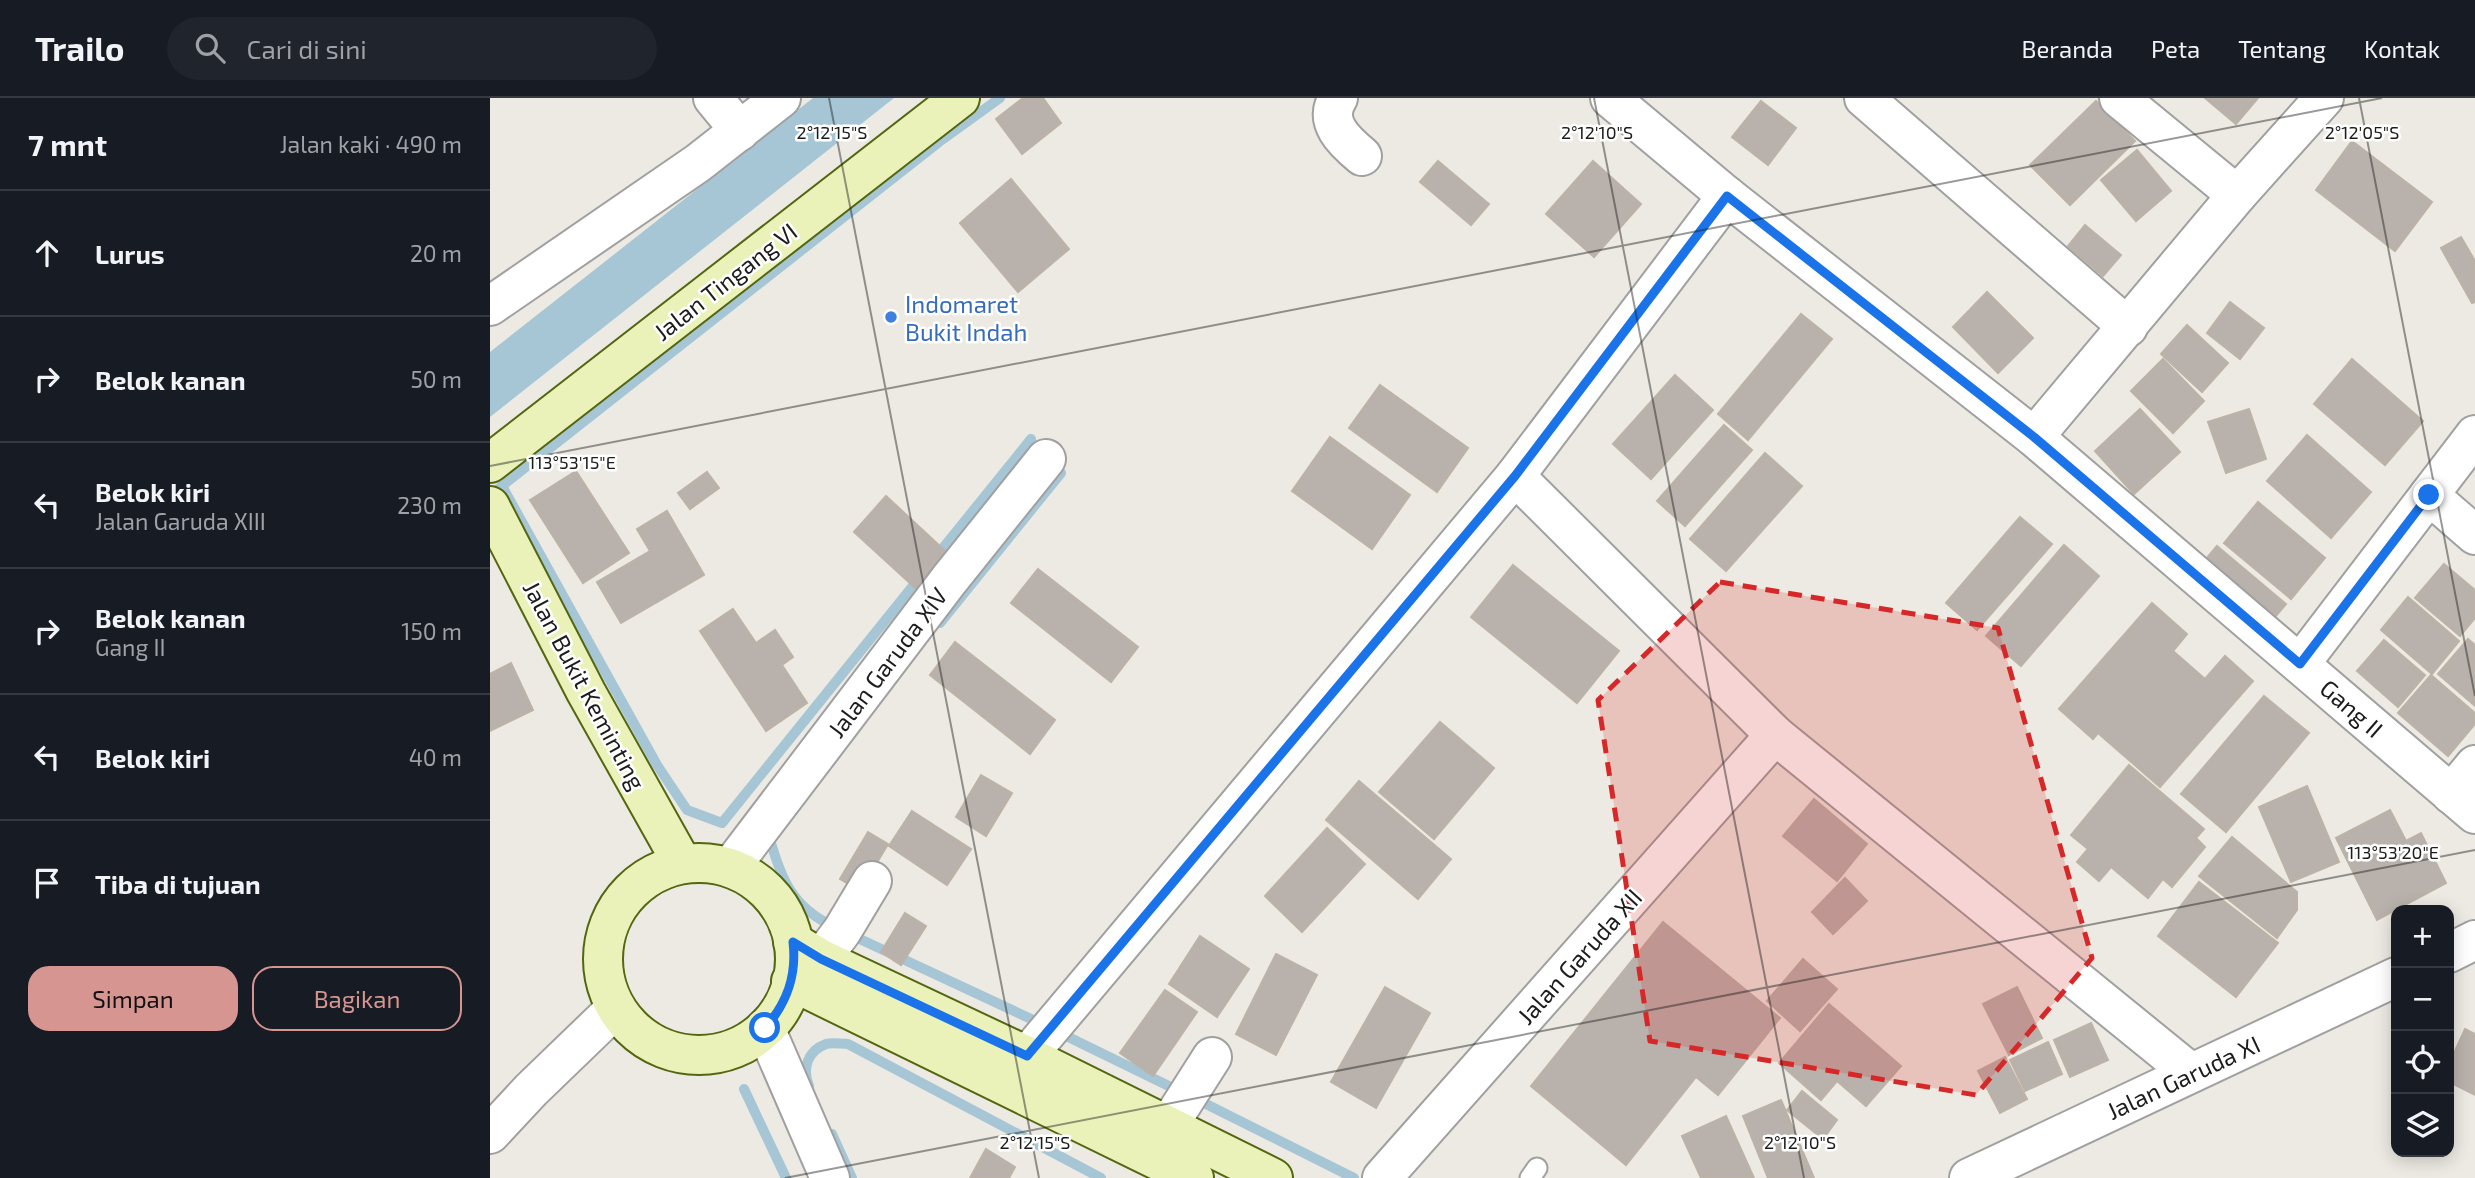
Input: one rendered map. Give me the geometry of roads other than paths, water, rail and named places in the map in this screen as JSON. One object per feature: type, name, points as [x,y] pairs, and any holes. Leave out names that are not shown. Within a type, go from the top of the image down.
[{"type":"main road","name":"Jalan Tingang VI","points":[[490,463],[960,98]]},
{"type":"main road","name":"Jalan Bukit Keminting","points":[[490,506],[586,692],[682,863]]},
{"type":"main road","points":[[802,961],[782,1006],[765,1028],[736,1047],[703,1055],[686,1054],[653,1043],[626,1022],[607,989],[603,948],[616,909],[629,892],[645,879],[662,869],[682,863],[715,864],[730,868],[749,877],[771,897],[787,923],[802,961],[1194,1178]]},
{"type":"main road","points":[[802,961],[1027,1056],[1273,1178]]},
{"type":"street","points":[[713,98],[740,131]]},
{"type":"street","points":[[490,306],[698,163],[781,98]]},
{"type":"street","points":[[1338,98],[1333,106],[1333,122],[1344,141],[1362,156]]},
{"type":"street","name":"Gang II","points":[[1610,98],[1727,196],[2034,437],[2463,804]]},
{"type":"street","points":[[1864,98],[2128,327]]},
{"type":"street","points":[[2119,98],[2237,195]]},
{"type":"street","points":[[2034,437],[2237,195],[2323,98]]},
{"type":"street","points":[[1027,1056],[1515,476],[1727,196]]},
{"type":"street","points":[[2300,664],[2475,435]]},
{"type":"street","name":"Jalan Garuda XIV","points":[[730,868],[949,580],[1046,459]]},
{"type":"street","points":[[1515,476],[1775,735],[2191,1073]]},
{"type":"street","points":[[2429,495],[2475,535]]},
{"type":"street","name":"Jalan Garuda XII","points":[[1382,1178],[1775,735]]},
{"type":"street","points":[[2463,804],[2475,765]]},
{"type":"street","points":[[802,961],[842,931],[872,881]]},
{"type":"street","points":[[2454,950],[2475,940]]},
{"type":"street","name":"Jalan Garuda XI","points":[[1969,1178],[2391,979]]},
{"type":"street","points":[[490,1134],[531,1090],[616,1008]]},
{"type":"street","points":[[765,1028],[830,1178]]},
{"type":"street","points":[[1168,1126],[1212,1057]]},
{"type":"water","points":[[813,98],[894,98],[490,417],[490,352]]},
{"type":"waterway","points":[[498,489],[939,142],[1000,98]]},
{"type":"waterway","points":[[935,558],[1031,439]]},
{"type":"waterway","points":[[940,623],[1061,473]]},
{"type":"waterway","points":[[502,486],[657,765],[687,810],[722,823],[921,576]]},
{"type":"waterway","points":[[771,833],[769,836],[778,866],[790,890],[808,911],[835,927]]},
{"type":"waterway","points":[[849,934],[1044,1025]]},
{"type":"waterway","points":[[1058,1032],[1179,1091]]},
{"type":"waterway","points":[[809,1086],[806,1067],[814,1051],[828,1043],[848,1044],[1101,1178]]},
{"type":"waterway","points":[[744,1089],[786,1178]]},
{"type":"waterway","points":[[1196,1099],[1354,1178]]},
{"type":"waterway","points":[[832,1134],[852,1178]]},
{"type":"place","name":"Indomaret Bukit Indah","points":[[891,317]]}]
